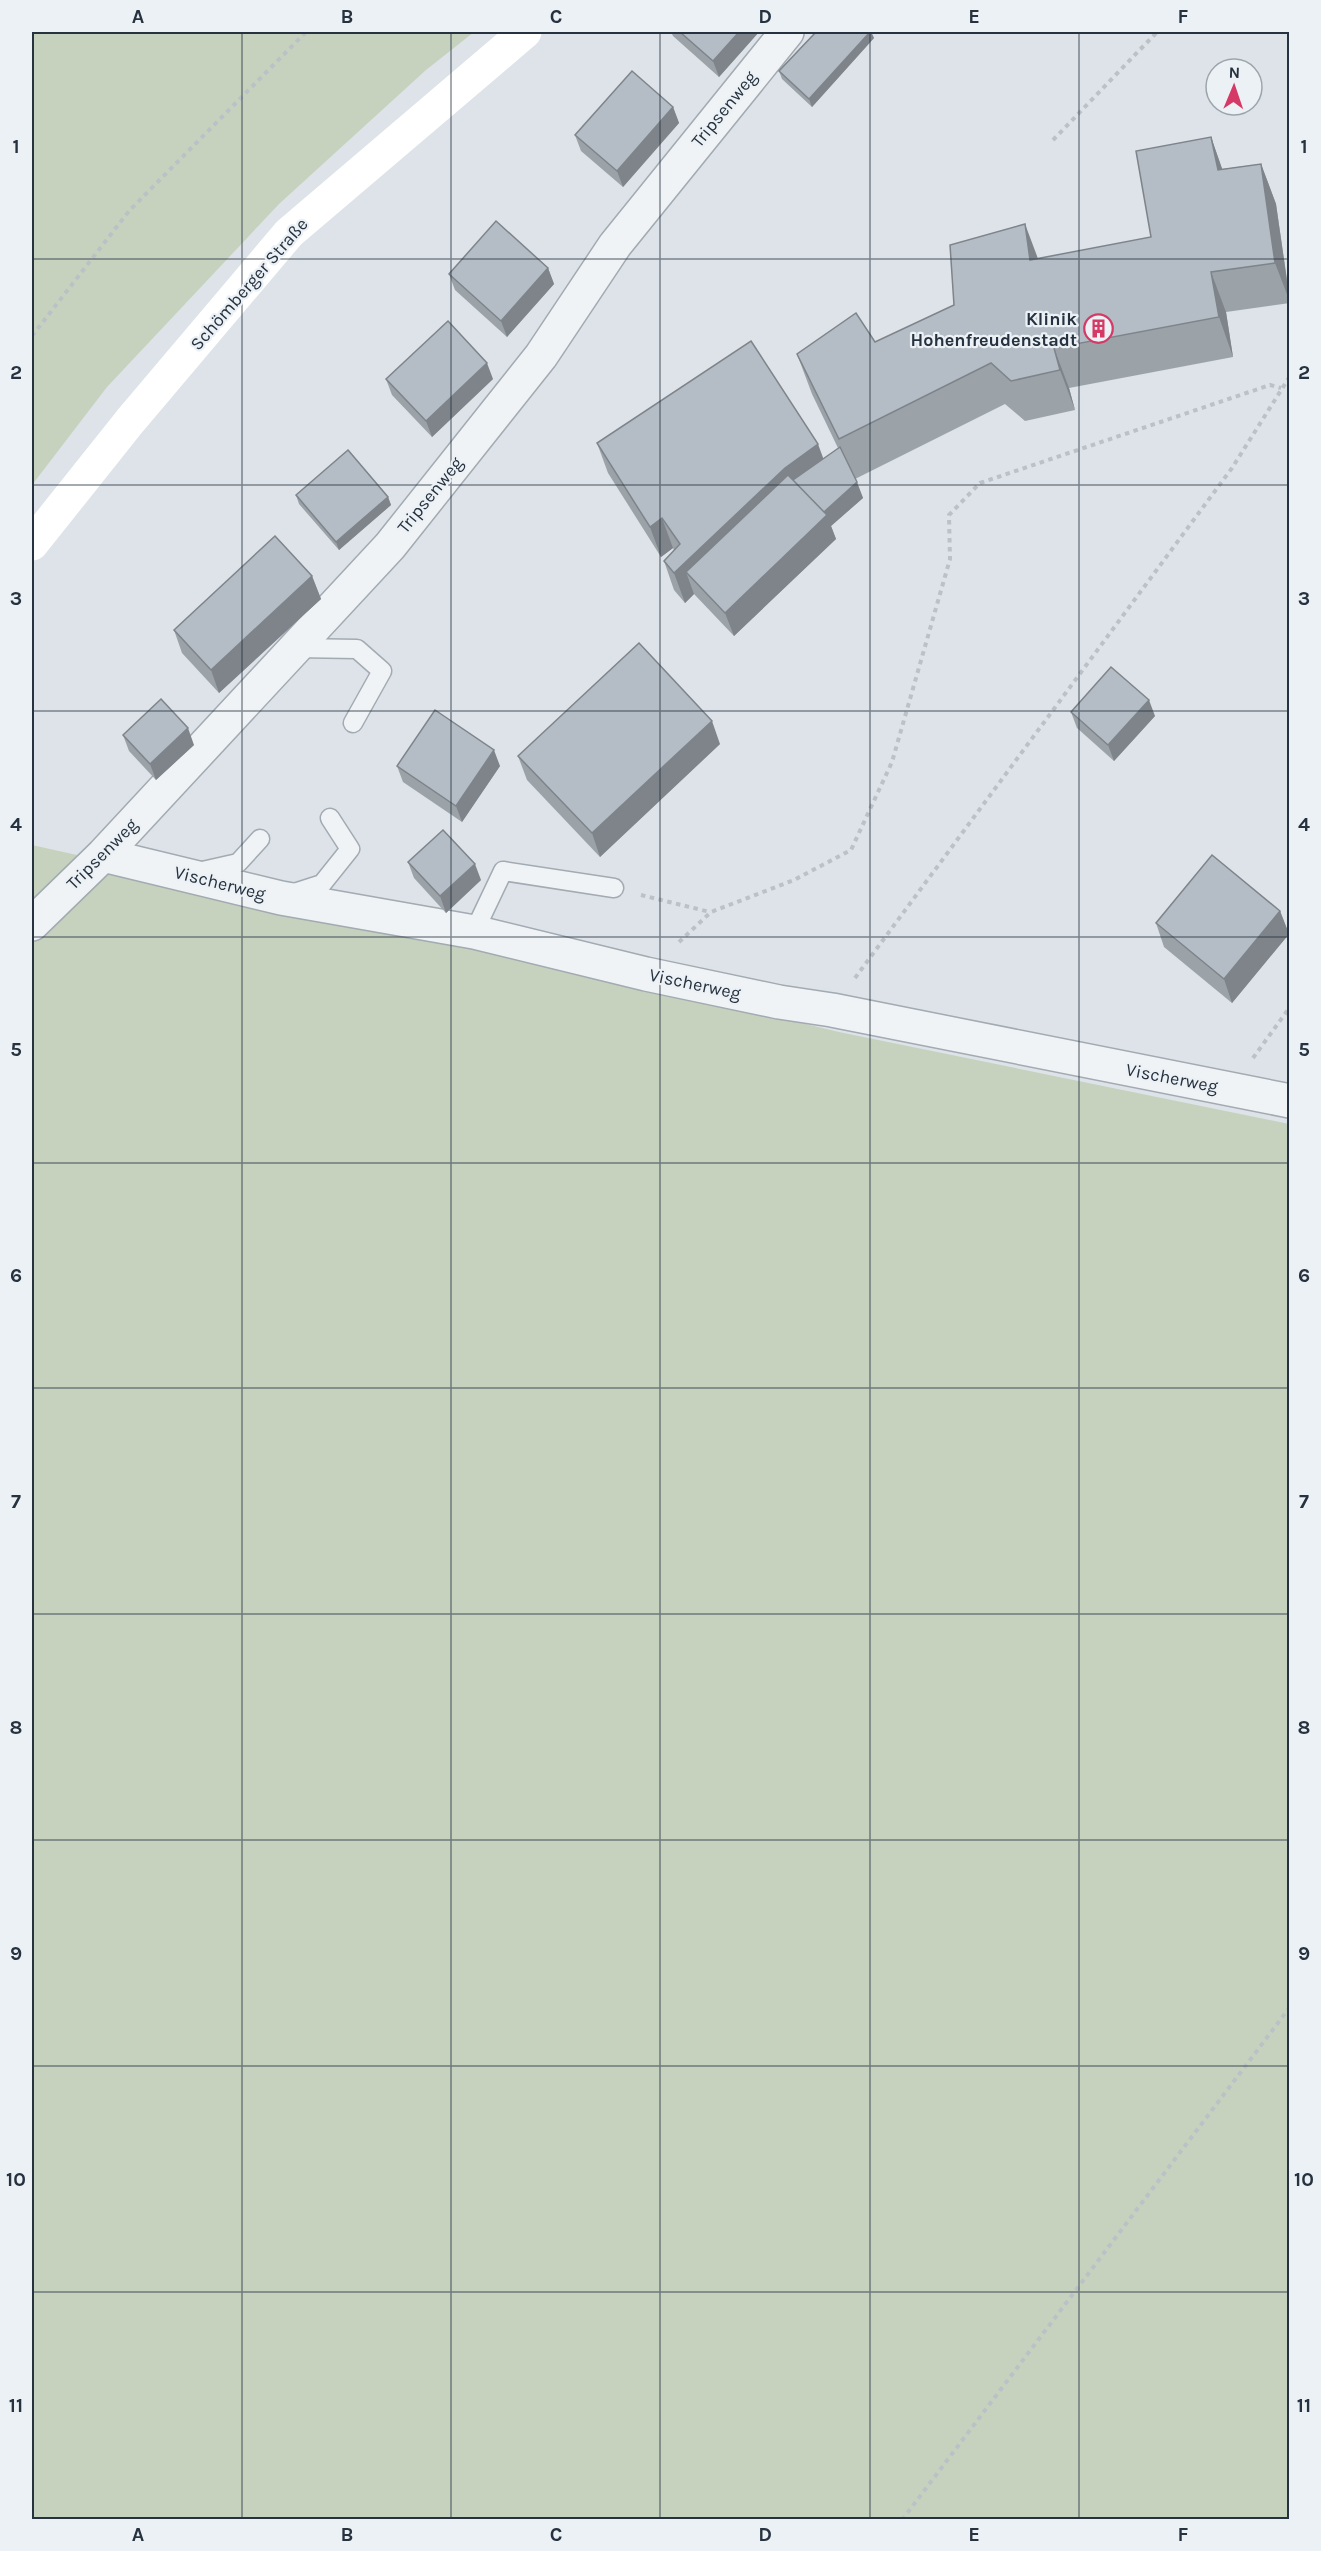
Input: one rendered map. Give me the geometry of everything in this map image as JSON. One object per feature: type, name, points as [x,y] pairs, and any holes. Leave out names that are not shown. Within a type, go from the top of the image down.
[{"type":"main road","name":"Schömberger Straße","points":[[32,544],[130,421],[289,233],[525,32]]},
{"type":"street","name":"Tripsenweg","points":[[32,924],[103,855],[390,546],[541,356],[615,244],[787,32]]},
{"type":"street","name":"Vischerweg","points":[[103,855],[280,898],[474,932],[646,974],[779,1002],[832,1010],[1290,1101]]},
{"type":"lane","points":[[296,648],[357,649],[382,672],[354,723]]},
{"type":"lane","points":[[280,898],[322,884],[350,849],[330,818]]},
{"type":"lane","points":[[188,875],[238,864],[260,839]]},
{"type":"lane","points":[[474,932],[503,871],[614,888]]},
{"type":"path","points":[[32,336],[129,211],[306,32]]},
{"type":"path","points":[[1053,140],[1157,32]]},
{"type":"path","points":[[832,1010],[1232,468],[1290,376]]},
{"type":"path","points":[[646,974],[711,912],[794,880],[851,850],[892,762],[950,559],[949,515],[980,483],[1270,385],[1281,388]]},
{"type":"path","points":[[614,888],[711,912]]},
{"type":"path","points":[[1230,1090],[1290,1007]]},
{"type":"path","points":[[902,2520],[1290,2007]]},
{"type":"green space","points":[[32,32],[474,32],[426,70],[279,204],[107,387],[32,485]]},
{"type":"green space","points":[[32,845],[458,940],[839,1032],[1289,1124],[1289,2519],[32,2520]]},
{"type":"building","points":[[680,32],[739,32],[713,61]]},
{"type":"building","points":[[816,32],[870,32],[809,99],[779,71]]},
{"type":"building","points":[[632,71],[673,107],[617,171],[575,135]]},
{"type":"building","points":[[1211,137],[1218,170],[1261,164],[1275,263],[1211,272],[1219,317],[1054,348],[1060,370],[1011,381],[991,363],[839,439],[797,354],[856,313],[875,342],[954,305],[950,245],[1025,224],[1030,260],[1151,237],[1136,151]]},
{"type":"building","points":[[496,221],[548,268],[501,321],[449,274]]},
{"type":"building","points":[[448,321],[487,363],[426,421],[386,379]]},
{"type":"building","points":[[751,341],[818,444],[785,468],[674,573],[664,561],[680,544],[662,518],[650,527],[597,443]]},
{"type":"building","points":[[840,447],[857,482],[824,512],[793,480]]},
{"type":"building","points":[[348,450],[388,497],[336,542],[296,495]]},
{"type":"building","points":[[788,475],[827,515],[725,613],[686,572]]},
{"type":"building","points":[[275,536],[312,576],[211,670],[174,630]]},
{"type":"building","points":[[639,643],[712,721],[592,833],[518,756]]},
{"type":"building","points":[[1111,667],[1149,700],[1108,745],[1071,712]]},
{"type":"building","points":[[161,699],[188,728],[150,764],[123,735]]},
{"type":"building","points":[[435,710],[494,750],[456,806],[397,766]]},
{"type":"building","points":[[443,830],[475,864],[440,896],[408,862]]},
{"type":"building","points":[[1212,855],[1280,911],[1224,979],[1156,923]]},
{"type":"place","name":"Klinik Hohenfreudenstadt","points":[[1098,329]]}]
